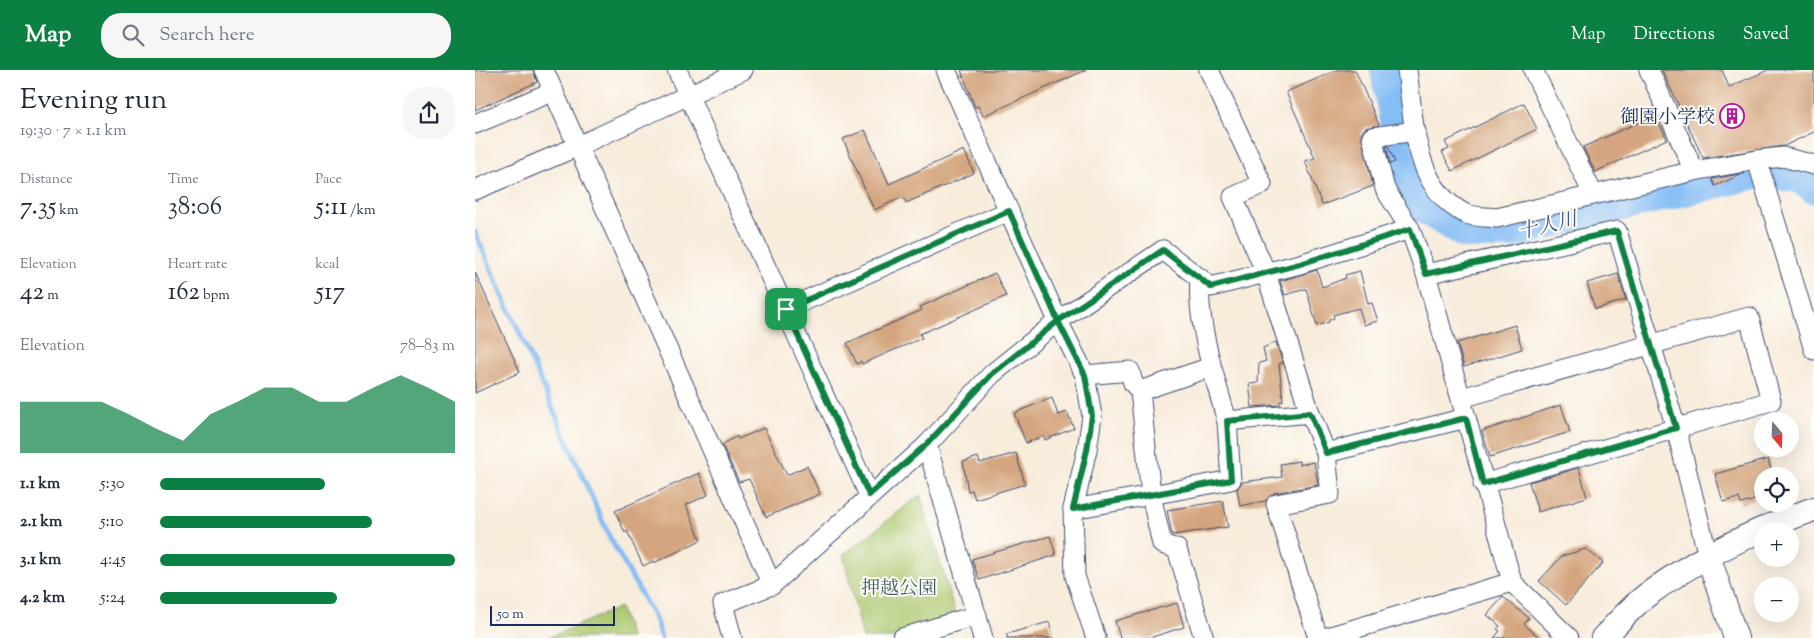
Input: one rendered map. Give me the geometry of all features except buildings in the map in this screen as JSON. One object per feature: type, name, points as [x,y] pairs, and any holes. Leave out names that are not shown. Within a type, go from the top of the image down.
[{"type":"street","points":[[544,70],[576,147],[772,585]]},
{"type":"street","points":[[677,70],[869,495]]},
{"type":"street","points":[[475,190],[576,147],[743,70]]},
{"type":"street","points":[[946,70],[1058,321],[1085,375],[1092,416],[1087,450],[1073,509],[1075,576],[1096,638]]},
{"type":"street","points":[[1209,70],[1262,184],[1233,197],[1266,273],[1310,413],[1326,453],[1330,494],[1276,504],[1317,638]]},
{"type":"street","points":[[1407,70],[1412,131],[1423,165],[1437,193],[1467,214],[1497,218],[1694,171],[1758,164],[1783,157],[1814,165]]},
{"type":"street","points":[[1533,70],[1593,194]]},
{"type":"street","points":[[1649,70],[1694,171]]},
{"type":"street","points":[[475,124],[554,92]]},
{"type":"street","points":[[1412,131],[1372,137],[1385,189],[1410,229],[1426,274],[1483,484],[1512,582],[1569,638]]},
{"type":"street","points":[[1758,164],[1814,350]]},
{"type":"street","points":[[786,309],[1009,211]]},
{"type":"street","points":[[732,638],[723,604],[772,585],[927,444],[992,374],[1058,321],[1163,250],[1211,287],[1266,273],[1410,229]]},
{"type":"street","points":[[1426,274],[1617,231],[1676,428],[1708,556],[1736,638]]},
{"type":"street","points":[[1073,509],[1231,480],[1227,421],[1211,367],[1198,294],[1200,278]]},
{"type":"street","points":[[1461,398],[1749,317],[1771,401],[1483,484]]},
{"type":"street","points":[[1140,391],[1211,367]]},
{"type":"street","points":[[1085,375],[1130,370],[1133,383],[1140,391],[1151,495],[1162,544],[1177,549],[1204,638]]},
{"type":"street","points":[[1227,421],[1310,413]]},
{"type":"street","points":[[1326,453],[1466,418]]},
{"type":"street","points":[[927,444],[983,638]]},
{"type":"street","points":[[1603,638],[1646,596],[1708,556],[1776,523],[1814,509]]},
{"type":"street","points":[[1324,638],[1512,582]]},
{"type":"street","points":[[902,638],[977,615]]},
{"type":"green space","name":"押越公園","points":[[920,495],[958,622],[899,638],[863,638],[843,555]]},
{"type":"green space","points":[[620,607],[631,638],[548,638]]},
{"type":"waterway","name":"十人川","points":[[1385,70],[1401,159],[1409,186],[1420,207],[1465,234],[1508,234],[1764,172],[1800,179],[1814,189]]},
{"type":"waterway","points":[[475,232],[609,536],[656,621],[661,638]]},
{"type":"place","name":"御園小学校","points":[[1732,116]]},
{"type":"route","points":[[786,309],[869,495],[927,444],[992,374],[1058,321],[1163,250],[1211,287],[1300,264],[1410,229],[1426,274],[1617,231],[1676,428],[1483,484],[1466,418],[1326,453],[1310,413],[1227,421],[1231,480],[1073,509],[1087,450],[1092,416],[1085,375],[1058,321],[1009,211],[786,309]]}]
